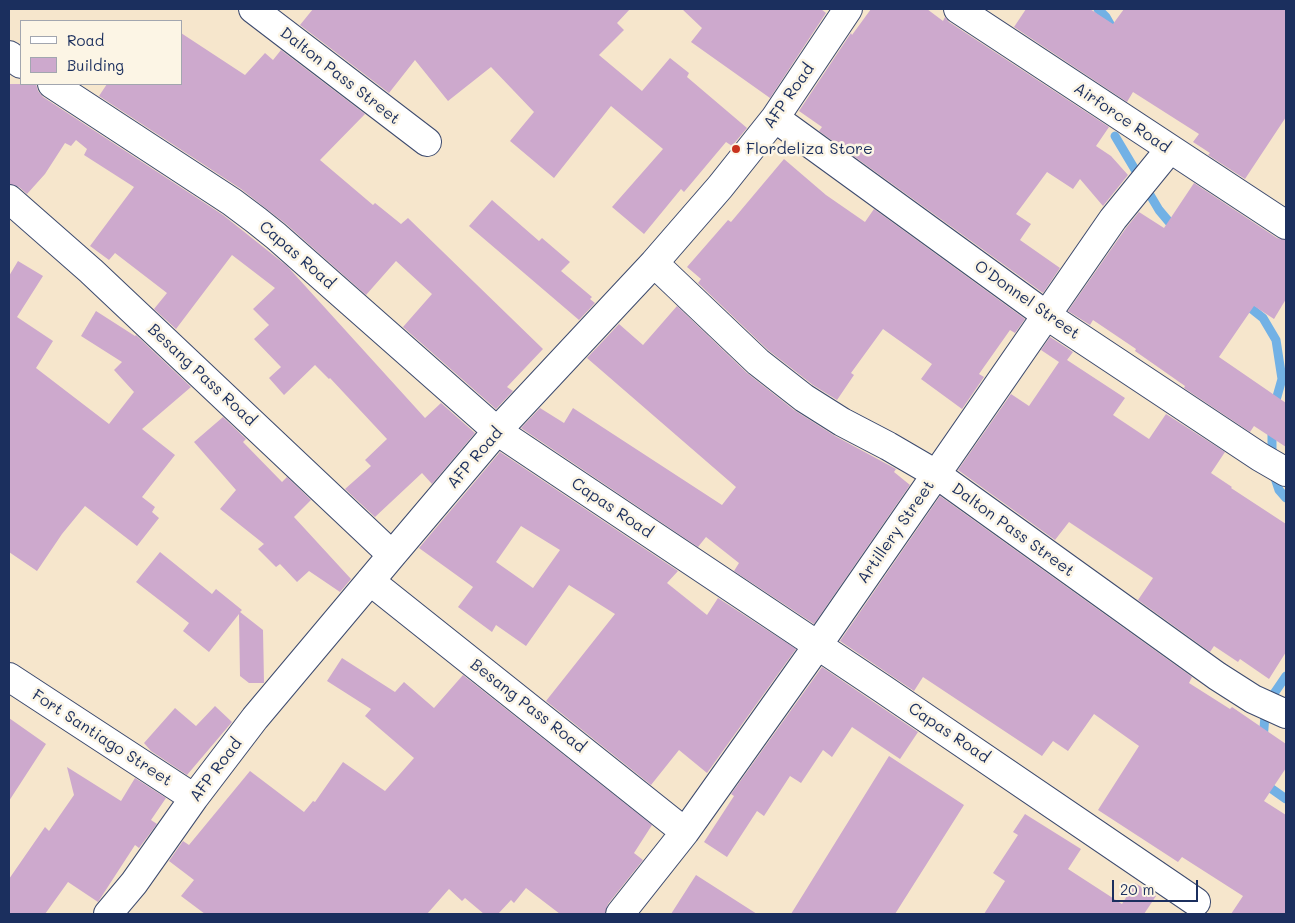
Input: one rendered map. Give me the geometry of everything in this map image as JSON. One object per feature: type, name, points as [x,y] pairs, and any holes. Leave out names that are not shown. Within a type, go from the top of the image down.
[{"type":"street","name":"Dalton Pass Street","points":[[253,9],[427,142]]},
{"type":"street","name":"AFP Road","points":[[108,914],[134,882],[194,798],[255,718],[370,581],[497,431],[654,262],[720,187],[775,118],[848,9]]},
{"type":"street","name":"Airforce Road","points":[[958,9],[1161,160],[1286,226]]},
{"type":"street","points":[[9,55],[20,63]]},
{"type":"street","name":"Capas Road","points":[[54,85],[232,202],[256,220],[497,431],[818,645],[1196,902]]},
{"type":"street","name":"O'Donnel Street","points":[[775,118],[1046,315],[1260,457],[1286,472]]},
{"type":"street","name":"Artillery Street","points":[[620,914],[686,832],[1113,219],[1161,160]]},
{"type":"street","name":"Besang Pass Road","points":[[9,199],[91,271],[392,555]]},
{"type":"street","name":"Dalton Pass Street","points":[[654,262],[758,362],[804,398],[842,422],[936,474],[1217,676],[1272,707]]},
{"type":"street","name":"Besang Pass Road","points":[[370,581],[686,832]]},
{"type":"street","name":"Fort Santiago Street","points":[[9,677],[194,798]]},
{"type":"building","points":[[313,9],[630,9],[617,23],[624,30],[599,55],[642,91],[670,58],[689,73],[687,77],[747,128],[732,146],[726,142],[684,192],[681,189],[644,234],[612,207],[663,149],[611,106],[554,178],[510,141],[534,112],[491,67],[448,101],[415,60],[389,93],[300,25]]},
{"type":"building","points":[[682,9],[821,9],[826,13],[770,98],[691,42],[702,28]]},
{"type":"building","points":[[871,9],[927,9],[943,21],[945,17],[949,22],[1109,127],[1096,146],[1111,156],[1128,175],[1103,206],[1080,179],[1073,189],[1047,172],[1016,214],[1031,224],[1020,240],[1060,268],[1043,293],[819,131],[822,127],[799,111],[851,33],[852,35]]},
{"type":"building","points":[[1026,9],[1090,9],[1113,24],[1124,9],[1286,9],[1286,117],[1245,179],[1208,155],[1210,153],[1193,142],[1199,134],[1133,92],[1127,102],[1014,27]]},
{"type":"building","points":[[182,34],[245,75],[265,53],[273,60],[281,50],[365,114],[320,160],[373,205],[375,203],[401,224],[408,218],[543,349],[507,387],[513,391],[496,409],[403,327],[432,294],[396,261],[366,295],[286,224],[241,189],[99,96],[106,85],[182,85]]},
{"type":"building","points":[[9,84],[36,85],[43,97],[223,215],[287,266],[425,418],[441,403],[475,433],[432,484],[422,473],[375,517],[345,489],[371,466],[365,460],[387,439],[330,378],[315,365],[284,395],[269,378],[281,367],[254,339],[269,325],[253,309],[275,288],[232,255],[176,329],[154,309],[167,293],[115,253],[109,260],[90,246],[134,187],[84,155],[87,149],[76,140],[71,146],[65,143],[45,174],[27,194],[19,187],[9,184]]},
{"type":"building","points":[[784,159],[826,195],[865,222],[874,209],[1025,319],[1015,333],[1010,330],[979,374],[984,377],[962,409],[921,379],[932,364],[883,329],[851,373],[854,375],[837,400],[813,385],[768,350],[698,283],[701,279],[687,267],[728,220],[731,222]]},
{"type":"building","points":[[1194,183],[1277,238],[1286,240],[1286,299],[1274,319],[1254,306],[1219,357],[1286,403],[1286,447],[1254,426],[1250,432],[1184,388],[1185,386],[1135,351],[1136,349],[1093,320],[1090,325],[1068,311],[1139,212],[1164,228]]},
{"type":"building","points":[[492,200],[539,241],[542,238],[570,262],[561,271],[592,297],[590,299],[595,303],[579,320],[469,226]]},
{"type":"building","points":[[18,261],[43,276],[17,317],[53,341],[36,368],[109,424],[134,392],[114,370],[122,362],[81,336],[96,311],[136,335],[191,387],[142,429],[175,455],[142,497],[155,507],[152,512],[159,518],[137,546],[85,506],[62,534],[37,571],[9,552],[9,276]]},
{"type":"building","points":[[677,306],[747,373],[794,410],[835,436],[896,469],[894,472],[910,485],[814,624],[734,571],[739,563],[706,537],[698,547],[521,428],[540,408],[564,423],[573,408],[722,505],[736,487],[587,358],[619,324],[643,345]]},
{"type":"building","points":[[1050,337],[1073,352],[1067,360],[1125,398],[1113,415],[1149,439],[1166,414],[1225,452],[1211,473],[1286,524],[1286,652],[1269,679],[1240,659],[1238,662],[1214,646],[1210,652],[1138,600],[1153,578],[1069,522],[1055,540],[958,470],[1011,394],[1029,406],[1059,362],[1041,350]]},
{"type":"building","points":[[223,417],[246,439],[243,442],[282,482],[287,477],[311,500],[294,517],[351,579],[340,592],[309,571],[297,582],[280,564],[276,567],[258,549],[264,544],[220,509],[236,490],[194,442]]},
{"type":"building","points":[[500,452],[678,571],[667,583],[707,615],[718,598],[796,649],[707,773],[679,750],[651,785],[546,701],[615,614],[569,585],[526,646],[496,625],[492,632],[458,607],[473,587],[419,548]],"holes":[[[521,526],[560,550],[533,588],[496,562]]]},
{"type":"building","points":[[940,496],[1192,677],[1189,683],[1230,709],[1232,707],[1286,744],[1286,768],[1264,801],[1286,815],[1286,914],[1231,914],[1243,896],[1182,857],[1178,862],[1098,810],[1139,746],[1094,714],[1068,751],[1053,741],[1042,756],[923,677],[914,691],[840,641]]},
{"type":"building","points":[[160,552],[212,594],[216,589],[242,610],[240,612],[263,630],[264,683],[249,683],[240,676],[239,614],[209,652],[183,631],[189,623],[136,582]]},
{"type":"building","points":[[342,658],[395,692],[404,682],[434,708],[463,675],[652,825],[634,853],[643,860],[608,904],[605,914],[560,914],[526,888],[514,903],[511,900],[498,914],[484,914],[465,898],[462,901],[449,889],[427,914],[205,914],[181,896],[194,880],[169,861],[183,841],[189,845],[250,771],[304,812],[313,801],[315,802],[343,762],[385,791],[414,758],[365,716],[371,709],[327,681]]},
{"type":"building","points":[[822,667],[918,732],[900,759],[852,727],[832,757],[823,750],[801,783],[790,776],[764,816],[757,811],[727,857],[704,842],[734,796],[731,794]]},
{"type":"building","points":[[215,706],[232,722],[187,775],[151,751],[144,743],[175,708],[196,726]]},
{"type":"building","points":[[9,718],[46,744],[9,801]]},
{"type":"building","points":[[889,756],[964,805],[895,914],[791,914]]},
{"type":"building","points":[[67,767],[121,801],[135,778],[166,798],[151,820],[157,824],[139,848],[135,845],[98,902],[68,882],[45,914],[9,914],[9,879],[45,827],[49,831],[74,795]]},
{"type":"building","points":[[1025,814],[1081,849],[1068,869],[1122,904],[1135,883],[1156,896],[1144,914],[984,914],[1005,881],[993,873],[1018,835],[1013,832]]},
{"type":"building","points":[[696,875],[757,914],[671,914]]},
{"type":"waterway","points":[[1098,9],[1106,17],[1114,31]]},
{"type":"waterway","points":[[1115,136],[1159,210],[1175,229]]},
{"type":"waterway","points":[[1243,302],[1263,318],[1276,340],[1282,379],[1274,407]]},
{"type":"waterway","points":[[1272,427],[1272,459]]},
{"type":"waterway","points":[[1273,472],[1279,490],[1286,498]]},
{"type":"waterway","points":[[1263,740],[1265,716],[1273,695],[1286,676]]},
{"type":"waterway","points":[[1262,782],[1286,799]]},
{"type":"place","name":"Flordeliza Store","points":[[736,149]]}]
